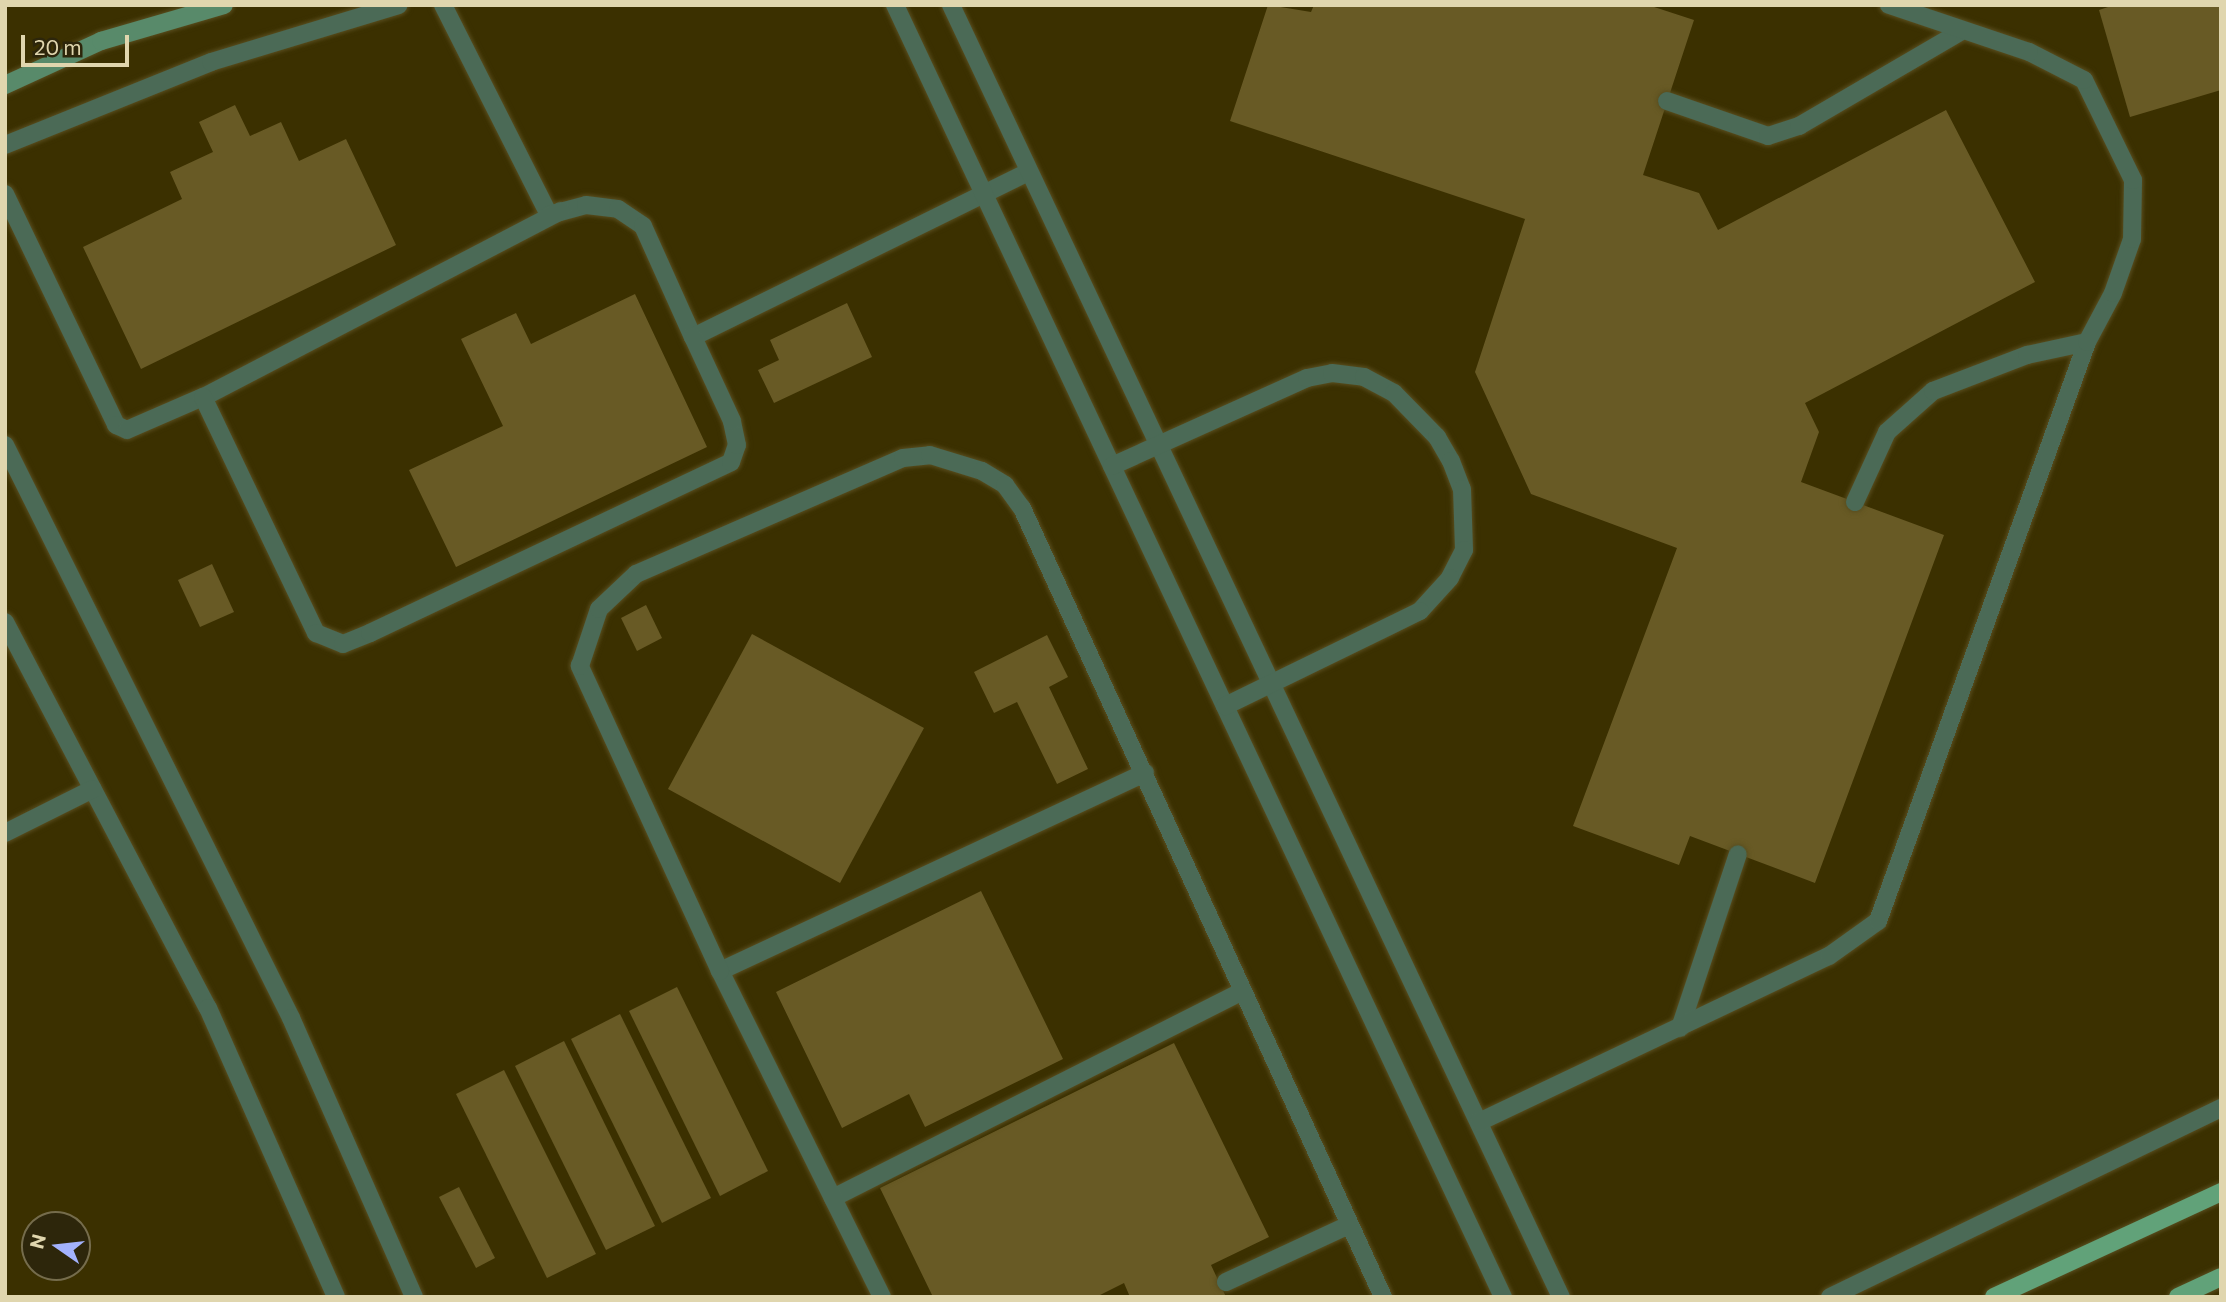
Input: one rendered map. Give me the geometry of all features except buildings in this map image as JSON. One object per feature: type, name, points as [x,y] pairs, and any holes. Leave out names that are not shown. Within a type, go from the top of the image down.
[{"type":"main road","points":[[1994,1297],[2221,1192]]},
{"type":"main road","points":[[2178,1297],[2221,1277]]},
{"type":"street","points":[[5,85],[102,41],[224,5]]},
{"type":"street","points":[[5,145],[211,62],[399,5]]},
{"type":"street","points":[[203,397],[310,623],[328,642],[342,644],[731,461],[737,444],[732,421],[643,226],[618,209],[586,205],[549,215],[443,5]]},
{"type":"street","points":[[895,5],[1503,1297]]},
{"type":"street","points":[[951,5],[1561,1297]]},
{"type":"street","points":[[1479,1122],[1829,956],[1878,921],[2087,342],[2132,239],[2133,180],[2084,80],[2049,60],[1960,32],[1889,5]]},
{"type":"street","points":[[1667,101],[1768,136],[1799,126],[1960,32]]},
{"type":"street","points":[[693,337],[985,196],[1029,172]]},
{"type":"street","points":[[5,194],[116,425],[127,430],[203,397],[561,211]]},
{"type":"street","points":[[1855,502],[1887,432],[1933,391],[2027,355],[2087,342]]},
{"type":"street","points":[[1112,466],[1307,378],[1332,373],[1364,377],[1394,393],[1437,437],[1451,461],[1467,524],[1450,578],[1420,611],[1225,706]]},
{"type":"street","points":[[5,445],[291,1017],[414,1297]]},
{"type":"street","points":[[882,1297],[720,971],[580,666],[599,609],[636,574],[903,458],[930,455],[982,471],[1004,485],[1022,508],[1383,1297]]},
{"type":"street","points":[[5,622],[208,1008],[336,1297]]},
{"type":"street","points":[[720,971],[1145,773]]},
{"type":"street","points":[[5,833],[93,789]]},
{"type":"street","points":[[1680,1028],[1738,854]]},
{"type":"street","points":[[833,1198],[1243,990]]},
{"type":"street","points":[[1830,1297],[2221,1108]]},
{"type":"street","points":[[1226,1282],[1349,1225]]}]
